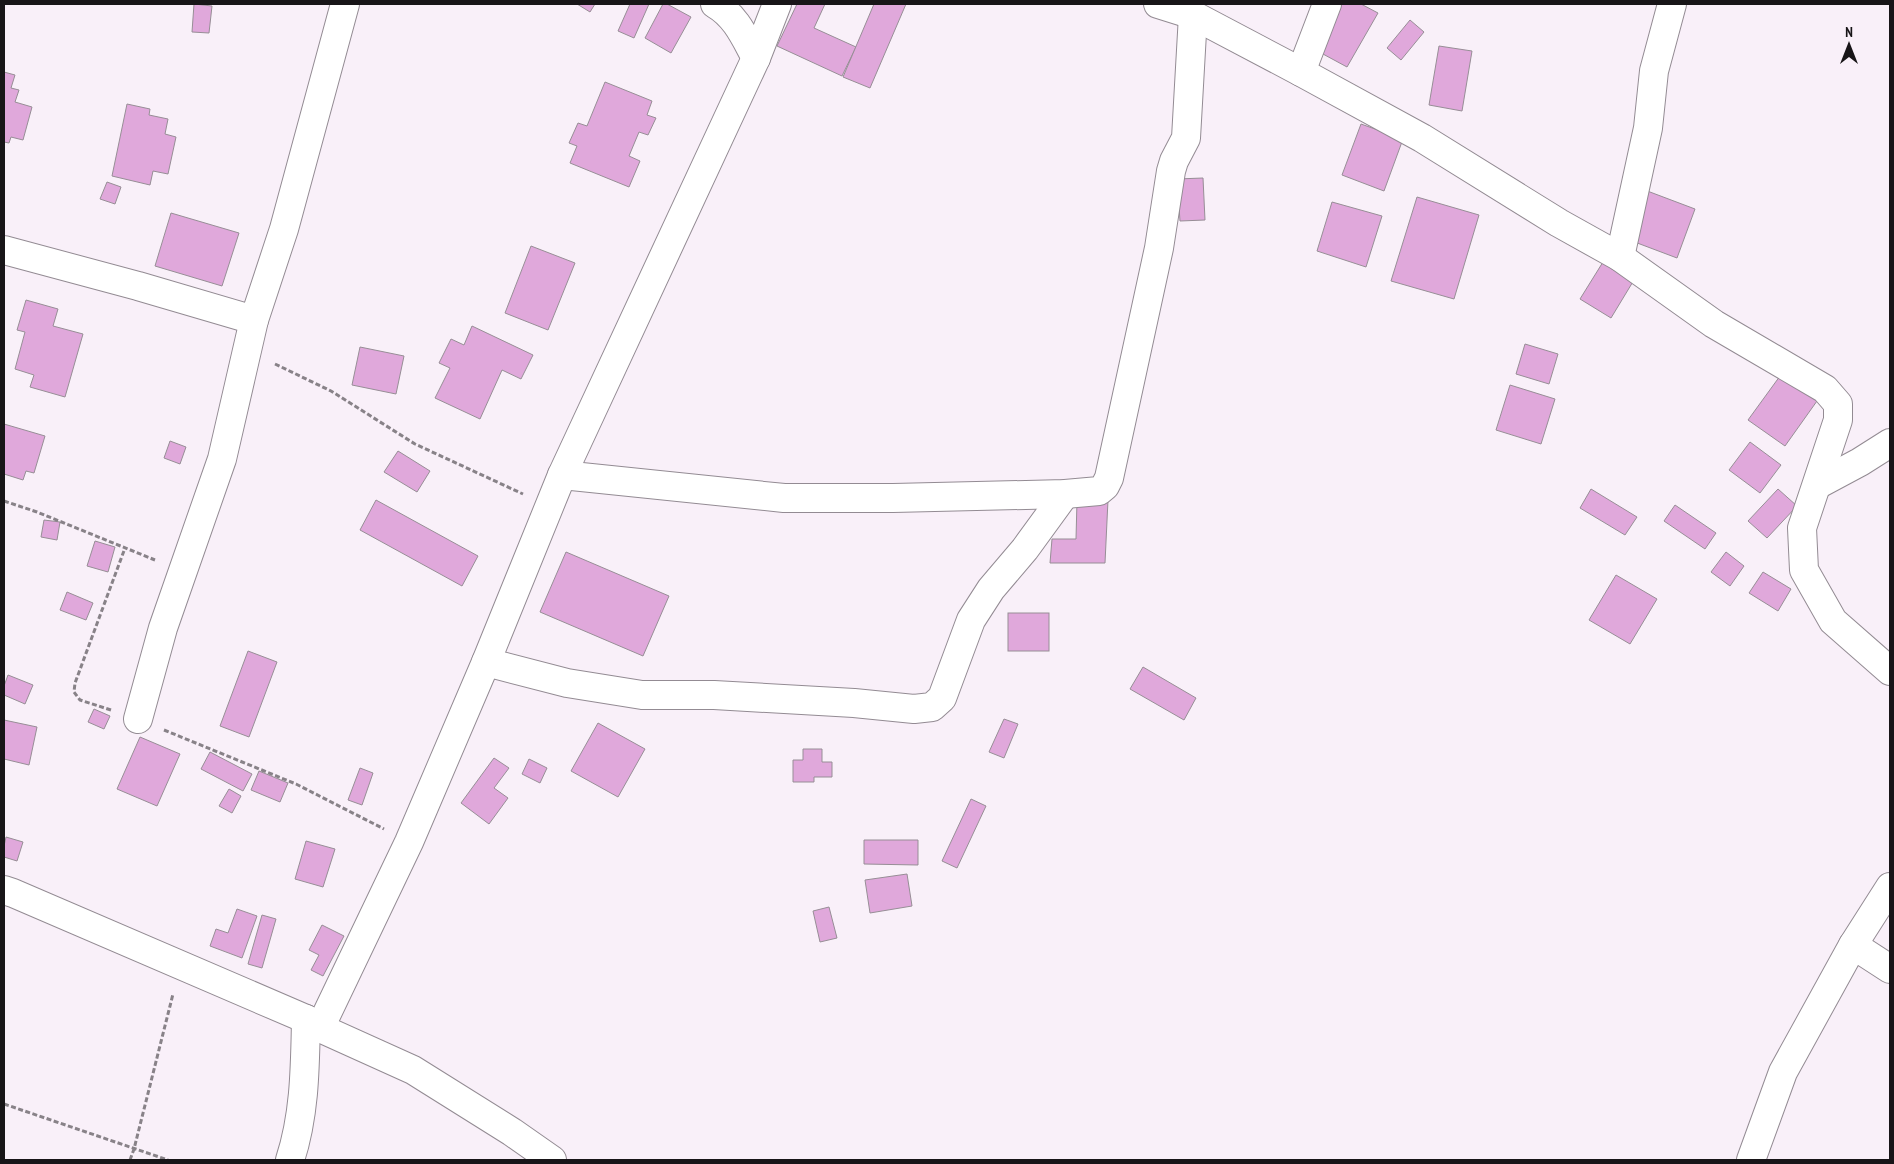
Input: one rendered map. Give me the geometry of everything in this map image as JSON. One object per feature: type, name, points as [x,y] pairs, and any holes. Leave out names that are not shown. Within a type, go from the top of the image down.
[{"type":"street","points":[[138,719],[163,628],[222,459],[254,320],[284,229],[346,4]]},
{"type":"street","points":[[715,4],[725,10],[735,21],[756,58]]},
{"type":"street","points":[[290,1160],[296,1142],[313,1023],[409,842],[486,662],[562,475],[756,58],[777,4]]},
{"type":"street","points":[[1158,4],[1193,15],[1422,138],[1559,223],[1620,256],[1714,324],[1825,389],[1838,404],[1838,420],[1802,528],[1804,570],[1833,621],[1890,670]]},
{"type":"street","points":[[1301,72],[1327,4]]},
{"type":"street","points":[[1620,256],[1648,128],[1654,71],[1672,4]]},
{"type":"street","points":[[562,475],[784,498],[893,498],[1065,494],[1099,491],[1105,486],[1109,478],[1160,248],[1171,171],[1186,138],[1193,15]]},
{"type":"street","points":[[4,250],[254,320]]},
{"type":"street","points":[[1817,485],[1860,462],[1890,443]]},
{"type":"street","points":[[486,662],[567,684],[642,694],[714,694],[854,702],[914,709],[932,707],[942,698],[971,620],[990,589],[1025,549],[1065,494]]},
{"type":"street","points":[[1751,1160],[1783,1072],[1853,945],[1890,887]]},
{"type":"street","points":[[4,890],[181,964],[414,1070],[512,1132],[552,1160]]},
{"type":"street","points":[[1853,945],[1890,969]]},
{"type":"path","points":[[247,351],[331,392],[416,444],[549,506]]},
{"type":"path","points":[[4,501],[37,512],[183,572]]},
{"type":"path","points":[[125,548],[75,684],[74,692],[80,700],[138,719],[296,784],[409,842]]},
{"type":"path","points":[[130,1160],[181,964]]},
{"type":"path","points":[[4,1104],[168,1160]]},
{"type":"building","points":[[194,4],[212,6],[209,33],[192,32]]},
{"type":"building","points":[[577,4],[595,4],[590,12]]},
{"type":"building","points":[[630,4],[649,4],[634,38],[618,31]]},
{"type":"building","points":[[663,4],[667,4],[691,17],[671,53],[645,38]]},
{"type":"building","points":[[797,4],[825,4],[814,28],[856,47],[842,76],[777,46]]},
{"type":"building","points":[[874,4],[906,4],[870,88],[843,77]]},
{"type":"building","points":[[1335,4],[1361,4],[1378,13],[1347,67],[1310,47]]},
{"type":"building","points":[[1410,20],[1424,32],[1401,60],[1387,48]]},
{"type":"building","points":[[1439,46],[1472,51],[1462,111],[1429,105]]},
{"type":"building","points":[[4,72],[15,75],[11,88],[19,90],[15,102],[32,107],[23,140],[11,137],[9,143],[4,142]]},
{"type":"building","points":[[605,82],[652,101],[647,115],[656,118],[648,135],[639,132],[629,156],[640,161],[629,187],[570,163],[577,146],[569,143],[578,123],[587,126]]},
{"type":"building","points":[[127,104],[150,109],[149,115],[168,119],[165,134],[176,137],[168,174],[153,171],[150,185],[112,176]]},
{"type":"building","points":[[1361,124],[1403,139],[1384,191],[1342,175]]},
{"type":"building","points":[[1203,178],[1205,220],[1180,221],[1177,179]]},
{"type":"building","points":[[107,182],[121,187],[115,204],[100,199]]},
{"type":"building","points":[[1642,189],[1695,209],[1677,258],[1624,238]]},
{"type":"building","points":[[1417,197],[1479,215],[1454,299],[1391,281]]},
{"type":"building","points":[[1332,202],[1382,216],[1366,267],[1317,251]]},
{"type":"building","points":[[171,213],[239,233],[222,286],[155,266]]},
{"type":"building","points":[[531,246],[575,263],[548,330],[505,313]]},
{"type":"building","points":[[1603,262],[1634,280],[1611,318],[1580,299]]},
{"type":"building","points":[[26,300],[58,309],[53,326],[83,334],[65,397],[30,387],[34,375],[15,369],[25,332],[17,330]]},
{"type":"building","points":[[472,326],[533,355],[521,379],[502,370],[480,419],[435,398],[450,368],[439,363],[451,339],[464,345]]},
{"type":"building","points":[[1525,344],[1558,354],[1549,384],[1516,374]]},
{"type":"building","points":[[360,347],[404,356],[396,394],[352,385]]},
{"type":"building","points":[[1780,376],[1817,401],[1785,446],[1748,420]]},
{"type":"building","points":[[1510,385],[1555,399],[1541,444],[1496,430]]},
{"type":"building","points":[[4,424],[45,436],[34,473],[26,471],[23,480],[4,474]]},
{"type":"building","points":[[170,441],[186,447],[180,464],[164,458]]},
{"type":"building","points":[[1750,442],[1781,465],[1760,493],[1729,470]]},
{"type":"building","points":[[398,451],[430,471],[417,492],[384,472]]},
{"type":"building","points":[[1591,489],[1637,517],[1625,535],[1580,508]]},
{"type":"building","points":[[1778,489],[1797,506],[1767,538],[1748,521]]},
{"type":"building","points":[[376,500],[478,556],[462,586],[360,530]]},
{"type":"building","points":[[1108,500],[1105,563],[1050,563],[1052,539],[1076,539],[1077,501]]},
{"type":"building","points":[[1675,505],[1716,533],[1705,549],[1664,521]]},
{"type":"building","points":[[44,520],[60,522],[57,540],[41,537]]},
{"type":"building","points":[[95,541],[115,547],[108,572],[87,566]]},
{"type":"building","points":[[566,552],[669,596],[643,656],[540,612]]},
{"type":"building","points":[[1726,552],[1744,566],[1730,586],[1711,572]]},
{"type":"building","points":[[1763,572],[1791,589],[1778,611],[1749,593]]},
{"type":"building","points":[[1616,575],[1657,599],[1630,644],[1589,620]]},
{"type":"building","points":[[67,592],[93,603],[86,620],[60,610]]},
{"type":"building","points":[[1008,613],[1049,613],[1049,651],[1008,651]]},
{"type":"building","points":[[248,651],[277,662],[249,737],[220,726]]},
{"type":"building","points":[[1143,667],[1196,698],[1184,720],[1130,689]]},
{"type":"building","points":[[8,675],[33,685],[25,704],[4,695],[4,686]]},
{"type":"building","points":[[94,709],[110,716],[104,729],[88,722]]},
{"type":"building","points":[[1004,719],[1018,724],[1004,758],[989,752]]},
{"type":"building","points":[[4,720],[37,727],[29,765],[4,759]]},
{"type":"building","points":[[598,723],[645,749],[618,797],[571,771]]},
{"type":"building","points":[[140,737],[180,754],[157,806],[117,789]]},
{"type":"building","points":[[803,749],[822,749],[822,762],[832,762],[832,777],[814,777],[814,782],[793,782],[793,760],[803,760]]},
{"type":"building","points":[[210,752],[252,774],[243,791],[201,769]]},
{"type":"building","points":[[494,758],[509,768],[494,788],[508,798],[489,824],[461,803]]},
{"type":"building","points":[[529,759],[547,768],[540,783],[522,774]]},
{"type":"building","points":[[360,768],[373,773],[362,805],[348,800]]},
{"type":"building","points":[[259,771],[288,783],[280,802],[251,790]]},
{"type":"building","points":[[229,789],[241,796],[232,813],[219,806]]},
{"type":"building","points":[[971,799],[986,806],[957,868],[942,861]]},
{"type":"building","points":[[6,837],[23,842],[17,861],[4,857]]},
{"type":"building","points":[[864,840],[918,840],[918,865],[864,864]]},
{"type":"building","points":[[306,841],[335,849],[323,887],[295,879]]},
{"type":"building","points":[[907,874],[912,906],[870,913],[865,880]]},
{"type":"building","points":[[829,907],[837,938],[820,942],[813,911]]},
{"type":"building","points":[[237,909],[257,916],[242,958],[210,946],[216,929],[228,933]]},
{"type":"building","points":[[262,915],[276,919],[262,968],[248,964]]},
{"type":"building","points":[[322,925],[344,936],[323,976],[311,970],[319,955],[309,950]]}]
